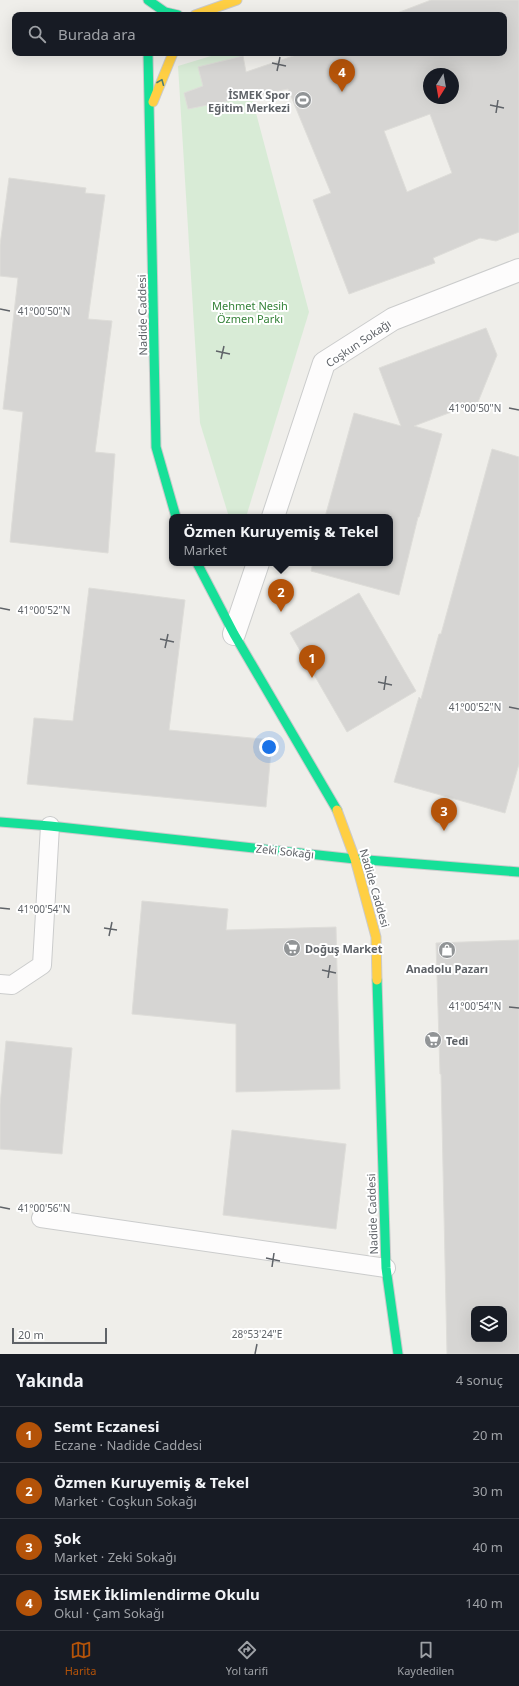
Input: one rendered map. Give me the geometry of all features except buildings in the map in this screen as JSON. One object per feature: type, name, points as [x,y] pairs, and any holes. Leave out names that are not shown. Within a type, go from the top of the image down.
[{"type":"main road","points":[[203,12],[237,0]]},
{"type":"main road","points":[[147,2],[165,12]]},
{"type":"main road","name":"Nadide Caddesi","points":[[148,56],[156,447],[175,514]]},
{"type":"main road","name":"Nadide Caddesi","points":[[150,110],[172,56]]},
{"type":"main road","name":"Nadide Caddesi","points":[[199,566],[234,634],[336,808],[355,859],[376,937],[386,1268],[398,1354]]},
{"type":"main road","name":"Zeki Sokağı","points":[[0,822],[50,826],[355,859],[519,872]]},
{"type":"street","name":"Coşkun Sokağı","points":[[274,514],[324,363],[393,319],[519,270]]},
{"type":"street","points":[[234,634],[257,566]]},
{"type":"lane","points":[[0,984],[12,985],[42,965],[50,826]]},
{"type":"lane","points":[[41,1218],[386,1268]]},
{"type":"green space","name":"Mehmet Nesih Özmen Parkı","points":[[211,56],[241,56],[309,312],[247,514],[228,514],[200,423],[178,66]]},
{"type":"traffic: fast","points":[[148,0],[165,12]]},
{"type":"traffic: fast","points":[[148,56],[156,447],[175,514]]},
{"type":"traffic: fast","points":[[199,566],[234,634],[337,810]]},
{"type":"traffic: fast","points":[[0,822],[50,826],[355,859],[519,872]]},
{"type":"traffic: fast","points":[[377,980],[386,1268],[398,1354]]},
{"type":"traffic: slow","points":[[203,12],[237,0]]},
{"type":"traffic: slow","points":[[153,102],[172,56]]},
{"type":"traffic: slow","points":[[337,810],[355,859],[376,937],[377,980]]},
{"type":"place","name":"İSMEK İklimlendirme Okulu","points":[[342,92]]},
{"type":"place","name":"İSMEK Spor Eğitim Merkezi","points":[[303,100]]},
{"type":"place","name":"Özmen Kuruyemiş & Tekel","points":[[281,612]]},
{"type":"place","name":"Semt Eczanesi","points":[[312,678]]},
{"type":"place","name":"Şok","points":[[444,831]]},
{"type":"place","name":"Doğuş Market","points":[[292,948]]},
{"type":"place","name":"Anadolu Pazarı","points":[[447,950]]},
{"type":"place","name":"Tedi","points":[[433,1040]]}]
